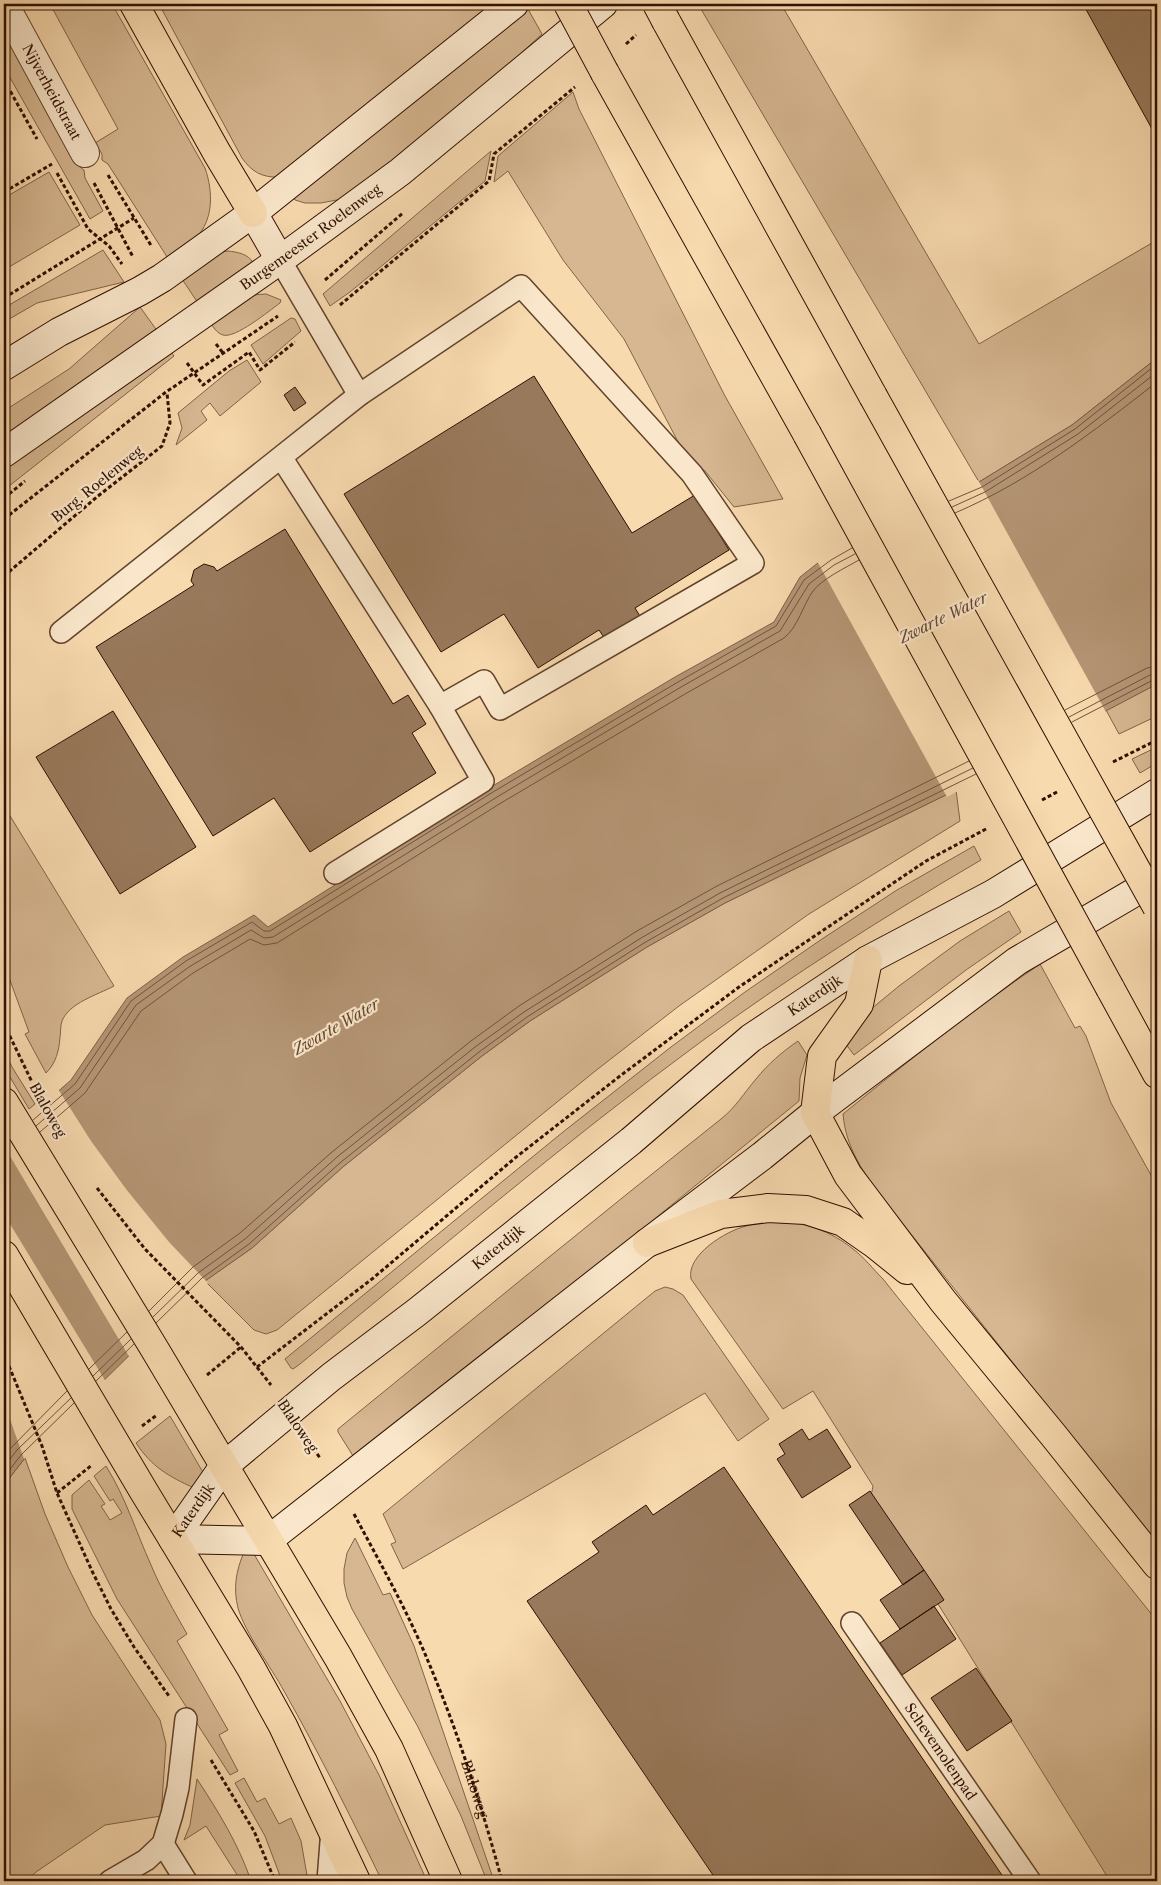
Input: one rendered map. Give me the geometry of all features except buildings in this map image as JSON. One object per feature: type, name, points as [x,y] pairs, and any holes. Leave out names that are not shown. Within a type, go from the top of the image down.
[{"type":"main road","name":"Nijverheidstraat","points":[[4,4],[88,165]]},
{"type":"main road","points":[[134,4],[217,153],[280,260]]},
{"type":"main road","points":[[4,366],[59,332],[162,278],[253,213],[514,4]]},
{"type":"main road","points":[[568,4],[807,434],[1157,1074]]},
{"type":"main road","name":"Burgemeester Roelenweg","points":[[4,453],[280,260],[400,172],[603,4]]},
{"type":"main road","points":[[662,12],[1157,907]]},
{"type":"main road","name":"Katerdijk","points":[[173,1539],[224,1466],[288,1412],[417,1312],[631,1141],[751,1038],[868,960],[993,894],[1157,793]]},
{"type":"main road","points":[[267,1541],[815,1113],[1017,961],[1157,879]]},
{"type":"main road","points":[[868,960],[859,1004],[822,1056],[815,1113],[848,1175],[944,1301],[1157,1564]]},
{"type":"main road","points":[[9,1111],[154,1348],[267,1541],[338,1657],[389,1749],[448,1881]]},
{"type":"main road","points":[[647,1243],[721,1214],[768,1208],[806,1210],[843,1222],[876,1245],[944,1301]]},
{"type":"main road","points":[[4,1256],[251,1668],[283,1726],[356,1881]]},
{"type":"main road","name":"Katerdijk","points":[[173,1539],[267,1541]]},
{"type":"lane","points":[[280,260],[359,395]]},
{"type":"lane","points":[[61,632],[359,395],[521,286],[692,474],[753,563],[500,710],[484,681],[440,706]]},
{"type":"lane","points":[[281,457],[440,706],[484,781],[335,874]]},
{"type":"lane","name":"Schevemolenpad","points":[[852,1623],[1030,1881]]},
{"type":"lane","points":[[110,1881],[146,1860],[163,1844],[178,1788],[186,1720]]},
{"type":"lane","points":[[328,1881],[332,1829]]},
{"type":"lane","points":[[163,1844],[186,1881]]},
{"type":"path","points":[[622,48],[637,35]]},
{"type":"path","points":[[4,80],[38,139]]},
{"type":"path","points":[[170,336],[203,385],[248,352],[260,370],[489,181],[494,154],[577,85]]},
{"type":"path","points":[[47,156],[88,229],[109,246],[140,291]]},
{"type":"path","points":[[4,192],[52,164]]},
{"type":"path","points":[[88,165],[132,254]]},
{"type":"path","points":[[108,174],[120,196]]},
{"type":"path","points":[[4,298],[134,218]]},
{"type":"path","name":"Burg. Roelenweg","points":[[4,519],[166,392],[303,299]]},
{"type":"path","name":"Burg. Roelenweg","points":[[4,576],[98,496],[162,446],[170,423],[166,392]]},
{"type":"path","points":[[4,498],[27,479]]},
{"type":"path","points":[[1106,766],[1157,740]]},
{"type":"path","points":[[1037,802],[1063,789]]},
{"type":"path","points":[[258,1367],[372,1279],[530,1147],[620,1076],[731,993],[926,861],[995,825]]},
{"type":"path","name":"Blaloweg","points":[[4,1024],[32,1083]]},
{"type":"path","name":"Blaloweg","points":[[95,1185],[145,1249],[202,1306],[258,1367],[339,1485],[394,1588],[428,1660],[460,1743],[502,1881]]},
{"type":"path","points":[[58,1493],[241,1347]]},
{"type":"path","points":[[4,1354],[42,1446],[58,1493],[111,1609],[134,1646],[186,1720],[254,1831],[275,1881]]},
{"type":"shaded area","points":[[50,4],[112,4],[205,168],[210,195],[209,214],[206,222],[196,238],[169,260],[108,164],[102,160],[102,154],[95,143],[118,129]]},
{"type":"shaded area","points":[[159,4],[501,4],[279,177],[273,177],[258,173],[249,167],[242,158]]},
{"type":"shaded area","points":[[698,4],[781,4],[979,344],[1157,240],[1157,358],[1072,425],[979,482]]},
{"type":"shaded area","points":[[528,9],[542,34],[417,149],[342,199],[321,203],[305,203],[295,200],[293,197],[425,94]]},
{"type":"shaded area","points":[[4,33],[77,165],[84,170],[85,178],[103,211],[90,219],[4,67]]},
{"type":"shaded area","points":[[573,92],[579,109],[725,396],[783,499],[734,507],[705,471],[685,455],[624,339],[563,260],[508,171],[494,182],[498,156]]},
{"type":"shaded area","points":[[491,151],[485,181],[350,292],[330,306],[323,294]]},
{"type":"shaded area","points":[[49,172],[80,225],[4,270],[4,198]]},
{"type":"shaded area","points":[[103,250],[124,282],[37,303],[4,322],[4,308]]},
{"type":"shaded area","points":[[228,251],[246,256],[253,263],[198,303],[182,279],[215,253]]},
{"type":"shaded area","points":[[266,294],[281,300],[280,303],[252,324],[235,333],[223,335],[209,321],[252,295]]},
{"type":"shaded area","points":[[140,307],[158,332],[4,438],[4,411],[69,369]]},
{"type":"shaded area","points":[[291,318],[295,319],[301,331],[263,364],[251,345]]},
{"type":"shaded area","points":[[168,348],[174,356],[4,490],[4,464]]},
{"type":"shaded area","points":[[247,360],[261,382],[220,416],[210,403],[201,411],[207,420],[176,445],[182,428],[178,413],[229,371]]},
{"type":"shaded area","points":[[1157,684],[1157,716],[1119,734],[1106,710]]},
{"type":"shaded area","points":[[1157,747],[1157,763],[1140,773],[1132,759]]},
{"type":"shaded area","points":[[956,790],[960,821],[809,914],[679,1006],[594,1072],[277,1330],[266,1334],[254,1330],[205,1281],[252,1248],[344,1166],[482,1056],[530,1021],[647,947],[725,903]]},
{"type":"shaded area","points":[[4,806],[114,986],[77,1004],[66,1015],[61,1023],[59,1047],[56,1056],[46,1073],[25,1034],[29,1032],[4,964]]},
{"type":"shaded area","points":[[974,846],[981,860],[839,947],[702,1041],[549,1159],[300,1364],[293,1369],[291,1368],[285,1359],[563,1132],[671,1047],[745,992],[822,939],[897,890]]},
{"type":"shaded area","points":[[1009,911],[1021,932],[966,970],[854,1055],[845,1043],[865,1014],[960,941]]},
{"type":"shaded area","points":[[1040,964],[1075,1028],[1080,1026],[1086,1036],[1111,1103],[1157,1186],[1157,1545],[884,1200],[857,1160],[845,1127],[843,1114],[940,1037]]},
{"type":"shaded area","points":[[798,1041],[807,1055],[800,1078],[799,1101],[358,1461],[355,1459],[338,1429],[721,1119],[736,1105],[765,1068]]},
{"type":"shaded area","points":[[4,1050],[12,1067],[35,1104],[29,1109],[4,1067]]},
{"type":"shaded area","points":[[777,1221],[797,1223],[826,1232],[845,1243],[868,1263],[883,1279],[1157,1621],[1157,1881],[1110,1881],[871,1496],[873,1486],[813,1391],[783,1409],[691,1279],[691,1270],[695,1261],[709,1245],[728,1233],[746,1226]]},
{"type":"shaded area","points":[[665,1287],[683,1295],[769,1419],[738,1441],[705,1393],[403,1569],[391,1544],[396,1542],[383,1514],[655,1291]]},
{"type":"shaded area","points":[[170,1416],[204,1474],[194,1488],[161,1470],[136,1443]]},
{"type":"shaded area","points":[[25,1458],[45,1514],[68,1567],[92,1615],[160,1720],[166,1744],[161,1816],[105,1825],[36,1872],[26,1881],[4,1881],[4,1485]]},
{"type":"shaded area","points":[[106,1466],[125,1503],[159,1583],[187,1634],[177,1641],[228,1730],[219,1735],[238,1771],[230,1775],[117,1599],[72,1509],[72,1495],[89,1480],[105,1504],[101,1506],[110,1520],[122,1513],[113,1499],[110,1501],[94,1476]]},
{"type":"shaded area","points":[[355,1538],[383,1595],[390,1593],[414,1646],[494,1881],[487,1881],[461,1816],[418,1727],[347,1597],[344,1569],[347,1553]]},
{"type":"shaded area","points":[[251,1549],[340,1701],[379,1775],[427,1881],[382,1881],[310,1738],[246,1628],[236,1601],[236,1587],[237,1573],[244,1552]]},
{"type":"shaded area","points":[[244,1778],[257,1802],[265,1798],[279,1824],[291,1818],[301,1841],[308,1881],[282,1881],[265,1836],[235,1783]]},
{"type":"shaded area","points":[[197,1779],[234,1841],[251,1881],[241,1881],[206,1826],[184,1840],[190,1825]]},
{"type":"water","name":"Zwarte Water","points":[[1157,358],[1157,684],[956,790],[725,903],[647,947],[530,1021],[482,1056],[344,1166],[252,1248],[205,1281],[25,1458],[4,1485],[4,1139],[71,1080],[127,998],[183,957],[254,915],[268,927],[491,787],[675,677],[774,622],[800,577],[828,555],[979,482],[1072,425]]},
{"type":"pier","points":[[978,480],[1106,712],[947,797],[817,561],[827,553],[905,512]]},
{"type":"pier","points":[[58,1089],[91,1141],[126,1189],[169,1242],[208,1283],[130,1358],[4,1146],[4,1136]]},
{"type":"pier","points":[[4,1214],[106,1382],[39,1448],[24,1459],[4,1402]]}]
